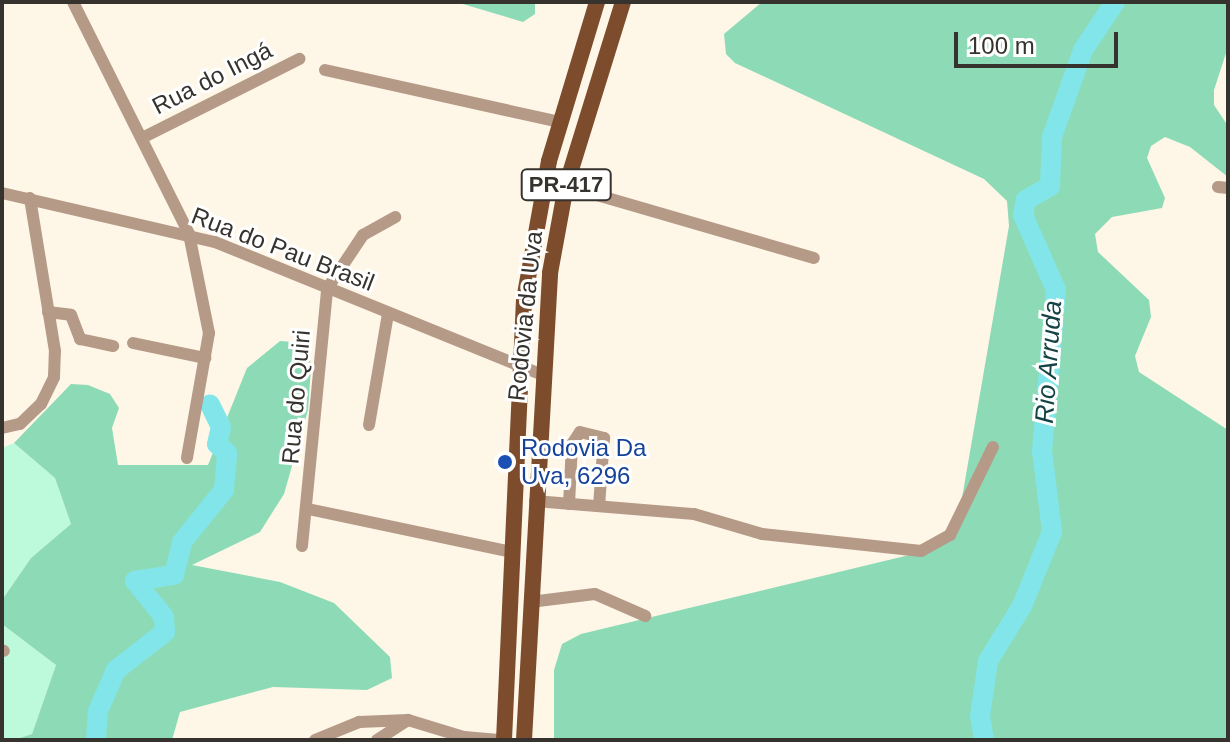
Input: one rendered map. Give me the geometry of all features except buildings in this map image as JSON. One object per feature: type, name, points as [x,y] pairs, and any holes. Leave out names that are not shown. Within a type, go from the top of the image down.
[{"type":"main road","name":"Rodovia da Uva","points":[[501,740],[520,367],[534,232],[559,122],[597,2]]},
{"type":"main road","name":"Rodovia da Uva","points":[[524,740],[540,374],[566,186],[623,2]]},
{"type":"street","points":[[73,2],[144,137],[189,234],[209,333],[187,458]]},
{"type":"street","name":"Rua do Ingá","points":[[144,137],[299,59]]},
{"type":"street","points":[[325,70],[559,122]]},
{"type":"street","points":[[566,186],[814,258]]},
{"type":"street","name":"Rua do Pau Brasil","points":[[2,193],[189,234],[540,374]]},
{"type":"street","points":[[2,428],[20,424],[41,404],[54,377],[48,312],[30,198]]},
{"type":"street","points":[[327,289],[363,235],[395,217]]},
{"type":"street","name":"Rua do Quiri","points":[[302,546],[327,289]]},
{"type":"street","points":[[48,312],[71,315],[80,339],[113,346]]},
{"type":"street","points":[[369,425],[388,314]]},
{"type":"street","points":[[133,343],[205,358]]},
{"type":"street","points":[[569,504],[572,444],[580,432],[604,438],[599,506]]},
{"type":"street","points":[[535,501],[694,514],[762,534],[921,551],[950,535],[993,447]]},
{"type":"street","points":[[308,509],[512,552]]},
{"type":"street","points":[[530,602],[595,594],[645,616]]},
{"type":"street","points":[[315,740],[359,722],[408,720],[464,737],[501,740]]},
{"type":"street","points":[[377,740],[408,720]]},
{"type":"green space","points":[[456,2],[535,2],[535,14],[523,22]]},
{"type":"green space","points":[[762,2],[1228,2],[1228,47],[1214,90],[1214,105],[1228,126],[1228,177],[1190,147],[1165,137],[1151,146],[1147,158],[1165,198],[1162,208],[1112,217],[1095,234],[1098,252],[1149,300],[1151,317],[1135,356],[1139,372],[1228,430],[1228,740],[554,740],[554,670],[562,644],[581,634],[930,550],[944,542],[962,498],[1009,226],[1007,201],[984,179],[735,63],[726,54],[724,34]]},
{"type":"green space","points":[[280,341],[308,343],[311,368],[308,410],[284,494],[260,532],[192,565],[280,582],[334,603],[390,657],[392,678],[367,690],[273,687],[180,712],[172,740],[14,740],[32,734],[56,665],[2,624],[2,600],[31,558],[71,524],[55,478],[14,443],[71,384],[88,385],[110,394],[119,408],[112,428],[118,465],[208,465],[247,368]]},
{"type":"green space","points":[[14,443],[55,478],[71,524],[31,558],[2,600],[2,448]]},
{"type":"green space","points":[[2,624],[56,665],[32,734],[14,740],[2,740]]},
{"type":"waterway","name":"Rio Arruda","points":[[984,740],[980,716],[988,661],[1022,606],[1052,532],[1042,451],[1056,290],[1023,215],[1026,200],[1050,186],[1052,137],[1083,50],[1115,2]]},
{"type":"waterway","points":[[96,740],[98,711],[116,670],[165,632],[164,617],[135,581],[174,575],[182,542],[224,490],[227,453],[217,444],[221,427],[210,404]]},
{"type":"place","name":"Rodovia Da Uva, 6296","points":[[505,462]]}]
